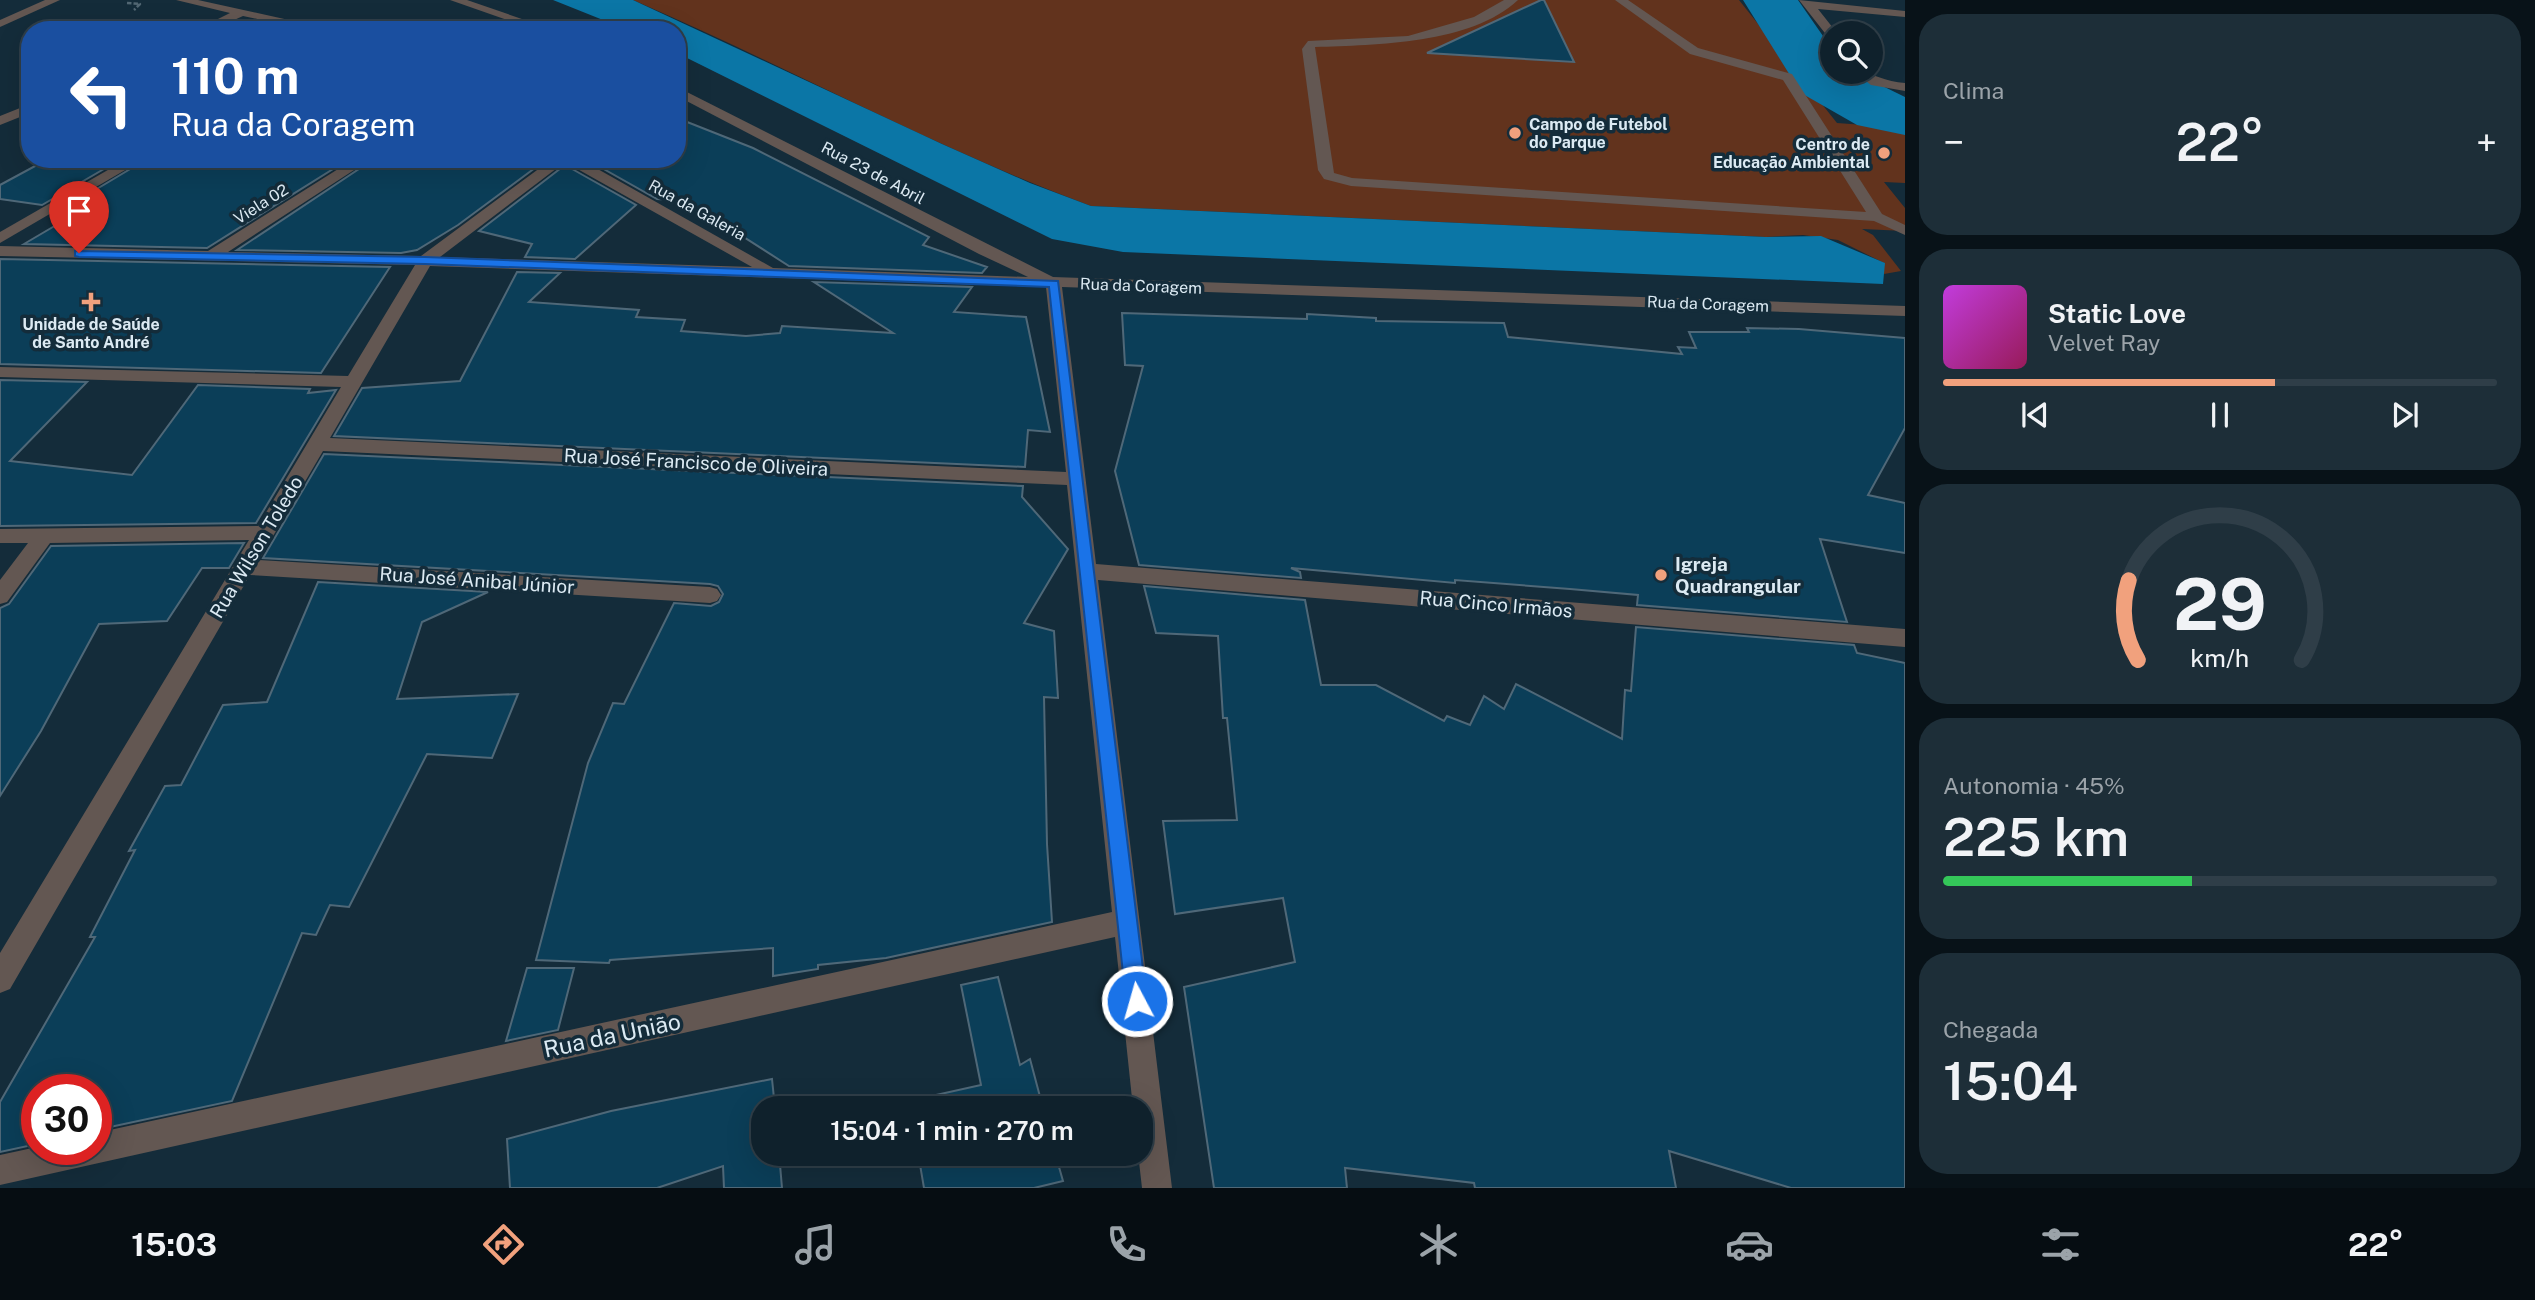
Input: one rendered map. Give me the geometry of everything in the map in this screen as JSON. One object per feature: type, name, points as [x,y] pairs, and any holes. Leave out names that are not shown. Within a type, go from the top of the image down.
[{"type":"street","points":[[0,24],[54,0]]},
{"type":"street","points":[[182,0],[285,21]]},
{"type":"street","points":[[456,0],[520,21]]},
{"type":"street","points":[[1512,0],[1478,19],[1409,40],[1312,44],[1308,48],[1325,170],[1329,176],[1351,182],[1877,217],[1905,231]]},
{"type":"street","points":[[1621,0],[1693,51],[1788,77],[1877,217]]},
{"type":"street","points":[[1807,2],[1905,14]]},
{"type":"street","points":[[1807,2],[1821,21]]},
{"type":"street","points":[[222,21],[242,12]]},
{"type":"street","points":[[1879,84],[1905,88]]},
{"type":"street","name":"Rua 23 de Abril","points":[[686,96],[984,251],[1054,283]]},
{"type":"street","points":[[0,121],[21,112]]},
{"type":"street","points":[[0,238],[121,168]]},
{"type":"street","name":"Viela 02","points":[[211,256],[350,168]]},
{"type":"street","name":"Rua Wilson Toledo","points":[[0,979],[425,261],[549,168]]},
{"type":"street","name":"Rua da Galeria","points":[[585,168],[770,272]]},
{"type":"street","name":"Rua da Coragem","points":[[0,251],[425,261],[1905,310]]},
{"type":"street","points":[[1054,283],[1074,479],[1128,921],[1157,1188]]},
{"type":"street","points":[[0,372],[353,382]]},
{"type":"street","name":"Rua José Francisco de Oliveira","points":[[317,444],[1074,479]]},
{"type":"street","points":[[0,536],[264,533]]},
{"type":"street","points":[[0,596],[43,537]]},
{"type":"street","name":"Rua José Anibal Júnior","points":[[244,567],[710,594]]},
{"type":"street","name":"Rua Cinco Irmãos","points":[[1087,571],[1905,638]]},
{"type":"street","name":"Rua da União","points":[[112,1145],[1128,921]]},
{"type":"street","points":[[0,1170],[22,1165]]},
{"type":"path","points":[[131,0],[127,3],[140,4],[134,10]]},
{"type":"shaded area","points":[[633,0],[1739,0],[1837,123],[1905,128],[1905,183],[1884,182],[1905,208],[1905,231],[1862,229],[1873,235],[1901,271],[1884,274],[1884,263],[1838,240],[1803,235],[1766,237],[1091,206],[975,159],[686,21]]},
{"type":"water","points":[[553,0],[633,0],[678,21],[606,21]]},
{"type":"water","points":[[686,25],[942,144],[1030,183],[1091,206],[1766,237],[1821,236],[1885,263],[1883,284],[1123,252],[1052,239],[686,57]]},
{"type":"building","points":[[1544,0],[1574,62],[1427,53]]},
{"type":"building","points":[[686,122],[753,148],[929,237],[923,245],[987,267],[982,273],[789,266],[717,220],[716,222],[671,200],[657,199],[602,168],[686,168]]},
{"type":"building","points":[[31,168],[106,168],[42,205],[0,199],[0,185]]},
{"type":"building","points":[[132,168],[335,168],[207,248],[24,244],[80,211],[65,208]]},
{"type":"building","points":[[360,168],[535,168],[458,225],[417,250],[401,253],[237,250]]},
{"type":"building","points":[[561,168],[570,168],[636,205],[575,259],[525,257],[532,244],[479,231]]},
{"type":"building","points":[[0,259],[390,267],[321,373],[0,364]]},
{"type":"building","points":[[517,272],[560,273],[529,302],[639,310],[636,317],[685,320],[681,331],[746,336],[780,333],[782,326],[893,333],[814,282],[972,287],[954,312],[1026,317],[1050,432],[1028,430],[1025,467],[334,436],[362,388],[460,381]]},
{"type":"building","points":[[1122,313],[1307,319],[1307,314],[1376,318],[1376,321],[1504,323],[1508,337],[1682,354],[1678,347],[1696,348],[1689,332],[1749,332],[1747,328],[1799,329],[1905,338],[1905,428],[1868,495],[1905,503],[1905,553],[1820,539],[1847,622],[1637,605],[1638,595],[1570,589],[1455,580],[1455,583],[1291,568],[1300,572],[1301,578],[1139,565],[1115,471],[1143,366],[1125,365]]},
{"type":"building","points":[[0,380],[87,382],[10,461],[132,475],[198,385],[310,389],[308,393],[336,390],[256,523],[0,526]]},
{"type":"building","points":[[324,454],[1023,486],[1022,497],[1068,549],[1024,623],[1054,631],[1058,698],[1044,697],[1047,844],[1052,922],[886,958],[818,965],[818,969],[773,976],[773,948],[610,960],[609,963],[536,960],[588,763],[613,703],[624,704],[674,603],[711,606],[719,602],[723,594],[718,586],[710,584],[263,558]]},
{"type":"building","points":[[244,543],[229,568],[202,568],[167,621],[99,624],[41,731],[0,796],[0,608],[9,604],[51,546]]},
{"type":"building","points":[[318,582],[488,592],[422,622],[397,699],[518,694],[492,758],[427,754],[349,907],[330,905],[316,935],[302,933],[232,1101],[112,1127],[112,1074],[21,1074],[21,1147],[0,1152],[0,1102],[95,937],[90,937],[135,850],[129,851],[165,786],[181,785],[223,705],[267,702]]},
{"type":"building","points":[[1144,586],[1305,600],[1321,685],[1376,685],[1444,721],[1447,716],[1470,725],[1484,696],[1504,709],[1516,684],[1622,739],[1625,690],[1631,691],[1636,627],[1854,645],[1857,653],[1905,663],[1905,1188],[1791,1188],[1669,1151],[1676,1188],[1475,1188],[1474,1183],[1345,1168],[1347,1188],[1214,1188],[1184,987],[1295,962],[1283,898],[1175,914],[1163,821],[1237,820],[1227,718],[1223,718],[1218,636],[1156,633]]},
{"type":"building","points":[[527,968],[574,968],[558,1030],[506,1041]]},
{"type":"building","points":[[998,977],[1020,1065],[1030,1059],[1040,1096],[932,1096],[981,1085],[961,985]]},
{"type":"building","points":[[772,1079],[774,1096],[751,1096],[751,1166],[780,1166],[782,1188],[724,1188],[723,1166],[657,1188],[510,1188],[507,1139],[611,1111]]},
{"type":"building","points":[[920,1166],[1059,1166],[1063,1181],[1034,1188],[924,1188]]},
{"type":"waterway","points":[[1770,0],[1823,80],[1880,111],[1905,116]]},
{"type":"place","name":"Campo de Futebol do Parque","points":[[1515,133]]},
{"type":"place","name":"Centro de Educação Ambiental","points":[[1884,153]]},
{"type":"place","name":"Unidade de Saúde de Santo André","points":[[91,302]]},
{"type":"place","name":"Igreja Quadrangular","points":[[1661,575]]},
{"type":"route","points":[[79,253],[425,261],[1054,283],[1074,479],[1137,1001]]}]
